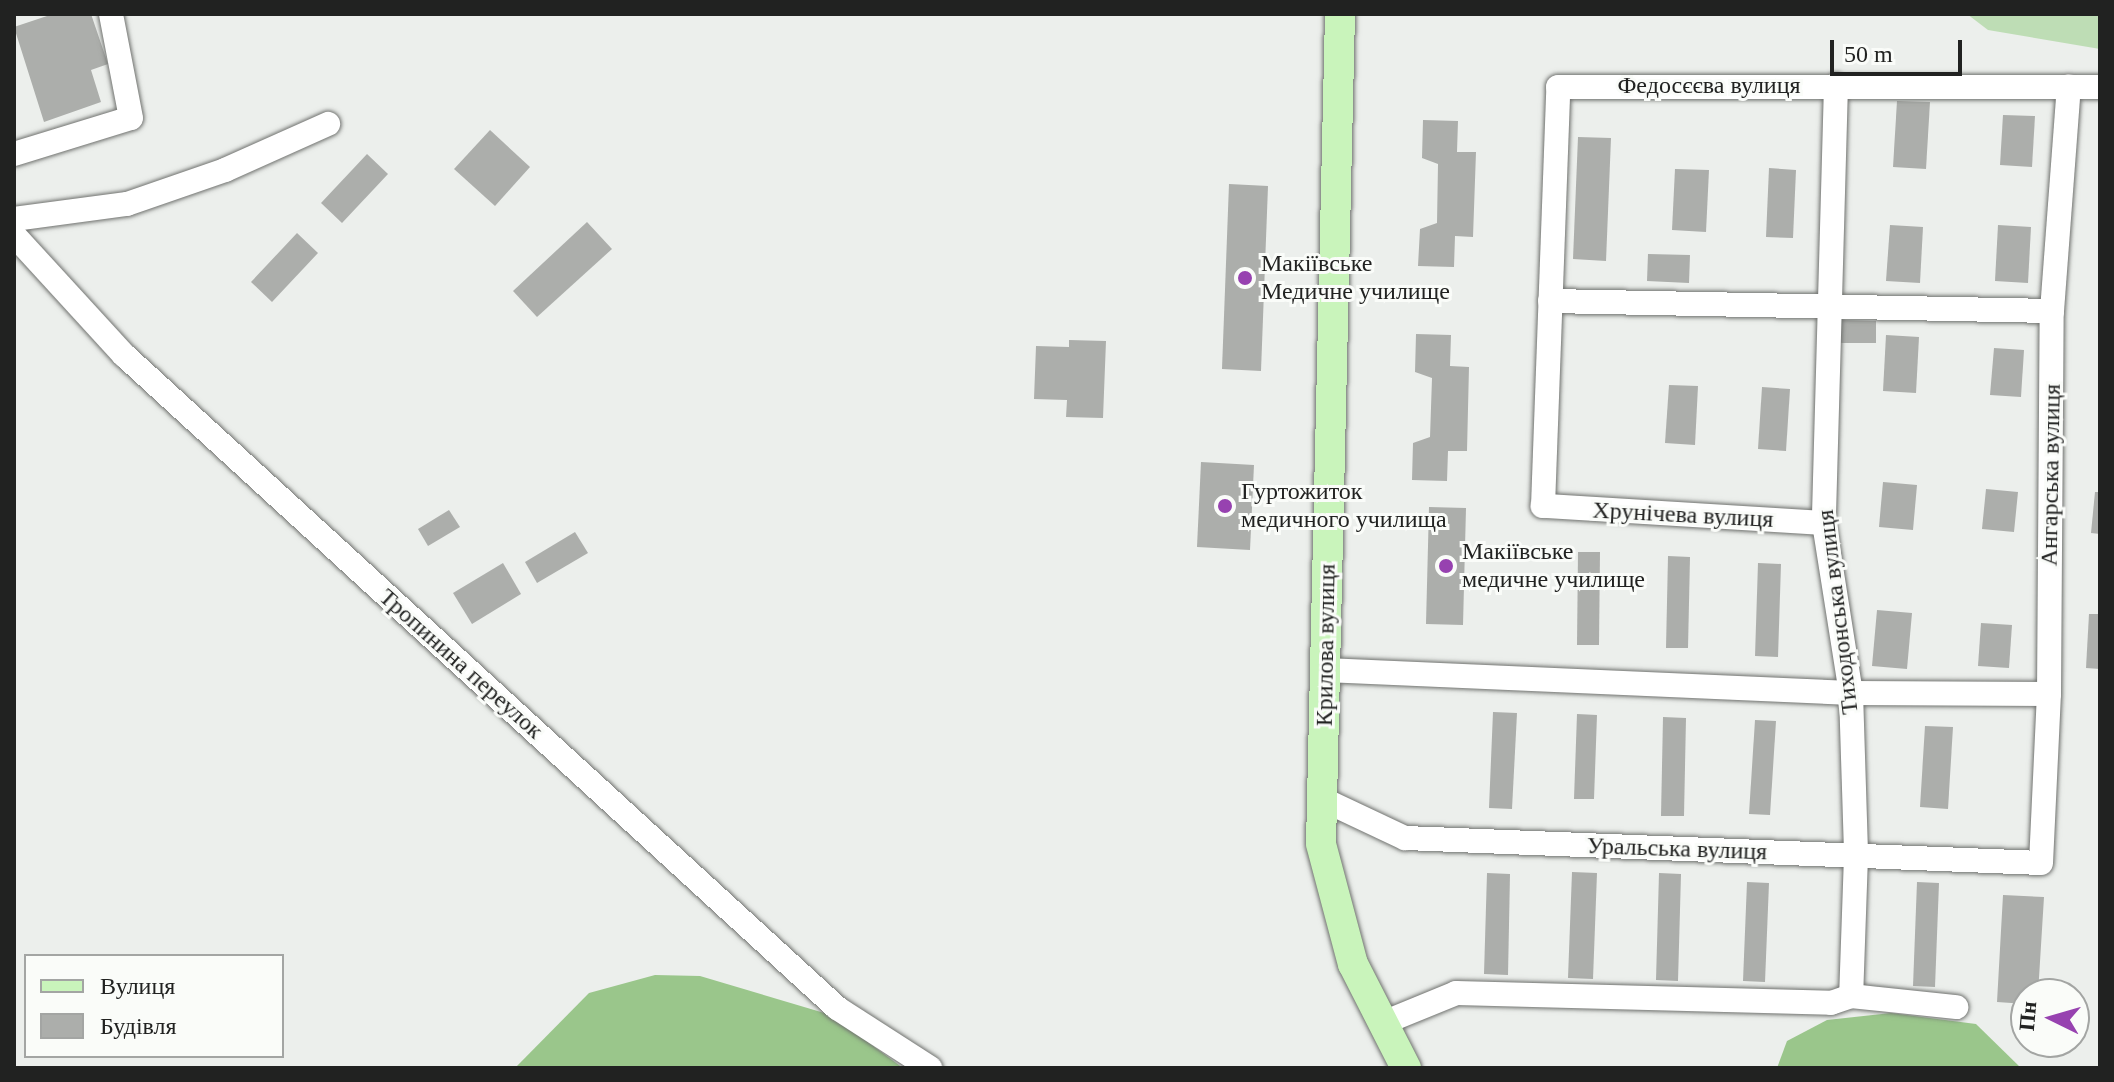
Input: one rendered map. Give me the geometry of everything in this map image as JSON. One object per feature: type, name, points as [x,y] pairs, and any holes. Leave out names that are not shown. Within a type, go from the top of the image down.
[{"type":"main road","name":"Крилова вулиця","points":[[1340,14],[1321,844],[1353,964],[1406,1068]]},
{"type":"street","points":[[14,154],[131,118],[111,14]]},
{"type":"street","name":"Тиходонська вулиця","points":[[1836,85],[1824,523],[1851,693],[1856,856],[1851,996]]},
{"type":"street","name":"Федосєєва вулиця","points":[[1550,301],[1558,87],[2100,87]]},
{"type":"street","name":"Ангарська вулиця","points":[[2041,863],[2049,694],[2052,311],[2069,87]]},
{"type":"street","points":[[14,219],[127,204],[225,170],[328,124]]},
{"type":"street","name":"Тропинина переулок","points":[[14,235],[124,355],[837,1008],[930,1068]]},
{"type":"street","points":[[1550,301],[2052,311]]},
{"type":"street","name":"Хрунічева вулиця","points":[[1550,301],[1543,506],[1824,523]]},
{"type":"street","points":[[1325,670],[1851,693],[2049,694]]},
{"type":"street","name":"Уральська вулиця","points":[[1322,799],[1405,838],[2041,863]]},
{"type":"street","points":[[1383,1023],[1456,993],[1831,1003],[1851,996],[1956,1007]]},
{"type":"green space","points":[[1967,14],[2100,14],[2100,49],[1988,30]]},
{"type":"green space","points":[[655,975],[700,976],[831,1015],[903,1068],[515,1068],[589,993]]},
{"type":"green space","points":[[1891,1013],[1976,1024],[2021,1068],[1777,1068],[1787,1041],[1827,1020]]},
{"type":"building","points":[[53,14],[91,14],[108,64],[91,70],[101,102],[44,122],[14,27]]},
{"type":"building","points":[[1897,101],[1930,102],[1926,169],[1893,167]]},
{"type":"building","points":[[2003,115],[2035,116],[2032,167],[2000,165]]},
{"type":"building","points":[[1423,120],[1458,121],[1457,152],[1476,152],[1473,237],[1455,236],[1454,267],[1418,266],[1420,229],[1437,223],[1438,164],[1422,158]]},
{"type":"building","points":[[490,130],[530,167],[495,206],[454,169]]},
{"type":"building","points":[[1578,137],[1611,138],[1606,261],[1573,259]]},
{"type":"building","points":[[367,154],[388,174],[342,223],[321,203]]},
{"type":"building","points":[[1769,168],[1796,170],[1793,238],[1766,237]]},
{"type":"building","points":[[1675,169],[1709,170],[1706,232],[1672,230]]},
{"type":"building","name":"Макіївське Медичне училище","points":[[1229,184],[1268,186],[1261,371],[1222,369]]},
{"type":"building","points":[[587,222],[612,249],[537,317],[513,291]]},
{"type":"building","points":[[1890,225],[1923,227],[1920,283],[1886,281]]},
{"type":"building","points":[[1998,225],[2031,227],[2028,283],[1995,281]]},
{"type":"building","points":[[297,233],[318,253],[272,302],[251,282]]},
{"type":"building","points":[[1648,254],[1690,255],[1689,283],[1647,281]]},
{"type":"building","points":[[1840,320],[1876,321],[1876,343],[1840,343]]},
{"type":"building","points":[[1416,334],[1451,335],[1450,366],[1469,367],[1467,451],[1448,451],[1447,481],[1412,480],[1413,443],[1430,437],[1432,378],[1415,372]]},
{"type":"building","points":[[1886,335],[1919,337],[1916,393],[1883,391]]},
{"type":"building","points":[[1069,340],[1106,341],[1103,418],[1066,417],[1067,400],[1034,399],[1036,346],[1069,347]]},
{"type":"building","points":[[1994,348],[2024,350],[2021,397],[1990,395]]},
{"type":"building","points":[[1669,385],[1698,386],[1695,445],[1665,443]]},
{"type":"building","points":[[1762,387],[1790,389],[1786,451],[1758,449]]},
{"type":"building","name":"Гуртожиток медичного училища","points":[[1201,462],[1254,465],[1250,550],[1197,547]]},
{"type":"building","points":[[1883,482],[1917,485],[1913,530],[1879,527]]},
{"type":"building","points":[[1986,489],[2018,492],[2014,532],[1982,529]]},
{"type":"building","points":[[2095,492],[2100,492],[2100,534],[2091,533]]},
{"type":"building","name":"Макіївське медичне училище","points":[[1429,507],[1466,508],[1463,625],[1426,624]]},
{"type":"building","points":[[449,510],[460,527],[428,546],[418,529]]},
{"type":"building","points":[[575,532],[588,553],[537,583],[525,562]]},
{"type":"building","points":[[1578,552],[1600,552],[1599,645],[1577,645]]},
{"type":"building","points":[[1668,556],[1690,557],[1688,648],[1666,648]]},
{"type":"building","points":[[503,563],[521,594],[472,624],[453,593]]},
{"type":"building","points":[[1758,563],[1781,564],[1778,657],[1755,656]]},
{"type":"building","points":[[1877,610],[1912,613],[1907,669],[1872,666]]},
{"type":"building","points":[[2089,614],[2100,614],[2100,669],[2086,668]]},
{"type":"building","points":[[1981,623],[2012,625],[2009,668],[1978,666]]},
{"type":"building","points":[[1493,712],[1517,713],[1512,809],[1489,808]]},
{"type":"building","points":[[1577,714],[1597,715],[1594,799],[1574,799]]},
{"type":"building","points":[[1663,717],[1686,718],[1684,816],[1661,816]]},
{"type":"building","points":[[1755,720],[1776,721],[1770,815],[1749,814]]},
{"type":"building","points":[[1925,726],[1953,727],[1948,809],[1920,807]]},
{"type":"building","points":[[1572,872],[1597,873],[1593,979],[1568,978]]},
{"type":"building","points":[[1487,873],[1510,874],[1508,975],[1484,974]]},
{"type":"building","points":[[1659,873],[1681,874],[1678,981],[1656,980]]},
{"type":"building","points":[[1747,882],[1769,883],[1765,982],[1743,981]]},
{"type":"building","points":[[1917,882],[1939,883],[1935,987],[1913,986]]},
{"type":"building","points":[[2003,895],[2044,897],[2039,978],[2010,978],[2010,1003],[1997,1002]]},
{"type":"place","name":"Макіївське Медичне училище","points":[[1245,278]]},
{"type":"place","name":"Гуртожиток медичного училища","points":[[1225,506]]},
{"type":"place","name":"Макіївське медичне училище","points":[[1446,566]]}]
